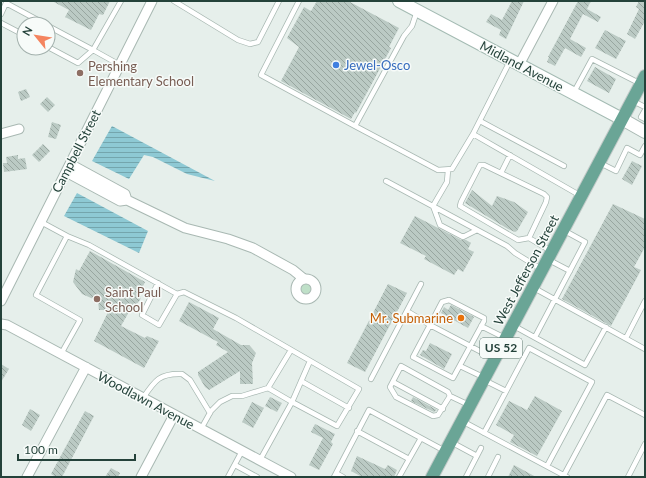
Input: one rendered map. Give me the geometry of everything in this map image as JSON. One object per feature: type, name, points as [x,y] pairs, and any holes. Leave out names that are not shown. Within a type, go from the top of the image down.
[{"type":"main road","name":"Midland Avenue","points":[[399,1],[418,6],[515,62],[573,93],[622,119],[644,126]]},
{"type":"main road","name":"West Jefferson Street","points":[[432,477],[643,81]]},
{"type":"street","name":"Campbell Street","points":[[1,301],[152,1]]},
{"type":"street","points":[[515,62],[553,1]]},
{"type":"street","points":[[1,134],[19,129]]},
{"type":"street","points":[[70,164],[125,194],[127,200]]},
{"type":"street","points":[[66,172],[120,201],[127,200],[185,228],[228,239],[252,248],[293,270],[304,279]]},
{"type":"street","name":"Woodlawn Avenue","points":[[1,324],[7,325],[291,477]]},
{"type":"street","points":[[27,477],[86,367]]},
{"type":"street","points":[[141,477],[174,415]]},
{"type":"lane","points":[[56,51],[78,63],[93,50],[121,1]]},
{"type":"lane","points":[[174,1],[238,40],[250,44],[258,42],[279,1]]},
{"type":"lane","points":[[299,1],[261,75],[438,170],[452,169],[515,62]]},
{"type":"lane","points":[[1,14],[6,3],[30,16]]},
{"type":"lane","points":[[355,126],[404,36],[412,26],[418,6]]},
{"type":"lane","points":[[1,23],[16,31]]},
{"type":"lane","points":[[56,30],[120,65]]},
{"type":"lane","points":[[573,93],[592,59],[643,81]]},
{"type":"lane","points":[[632,100],[645,107]]},
{"type":"lane","points":[[644,126],[642,117],[645,110]]},
{"type":"lane","points":[[480,121],[564,166]]},
{"type":"lane","points":[[473,134],[581,196]]},
{"type":"lane","points":[[599,162],[616,171],[627,148],[640,155],[645,146]]},
{"type":"lane","points":[[501,173],[510,155]]},
{"type":"lane","points":[[480,165],[484,165],[501,173],[544,194],[547,197],[529,238],[518,240],[462,209],[460,202],[480,165]]},
{"type":"lane","points":[[433,206],[447,182],[448,170]]},
{"type":"lane","points":[[386,181],[507,246],[515,253],[547,260],[570,270]]},
{"type":"lane","points":[[433,206],[440,225],[463,237],[477,230]]},
{"type":"lane","points":[[40,221],[67,236],[89,245],[177,294]]},
{"type":"lane","points":[[534,337],[585,242],[563,230]]},
{"type":"lane","points":[[61,354],[80,320],[36,295],[67,236]]},
{"type":"lane","points":[[529,238],[547,260]]},
{"type":"lane","points":[[158,283],[142,315],[159,325],[177,294],[184,292],[236,318],[359,389],[337,426],[268,388]]},
{"type":"lane","points":[[371,379],[421,284]]},
{"type":"lane","points":[[533,287],[645,349]]},
{"type":"lane","points":[[446,300],[484,318],[481,326],[453,378],[413,357],[442,302],[446,300]]},
{"type":"lane","points":[[626,338],[645,301]]},
{"type":"lane","points":[[407,311],[430,325],[495,359]]},
{"type":"lane","points":[[513,325],[585,365],[606,327]]},
{"type":"lane","points":[[481,326],[506,339]]},
{"type":"lane","points":[[484,433],[528,348],[592,382],[547,466]]},
{"type":"lane","points":[[201,429],[210,413],[220,402],[225,399],[268,388],[291,350]]},
{"type":"lane","points":[[260,460],[292,402],[310,361]]},
{"type":"lane","points":[[450,396],[438,415],[433,416],[396,397],[390,387],[400,366],[448,392],[450,396],[470,406]]},
{"type":"lane","points":[[460,366],[506,391]]},
{"type":"lane","points":[[143,398],[151,385],[160,377],[170,374],[182,374],[190,380],[210,413]]},
{"type":"lane","points":[[301,381],[349,408]]},
{"type":"lane","points":[[393,382],[443,409]]},
{"type":"lane","points":[[462,421],[565,476],[607,395],[645,415]]},
{"type":"lane","points":[[343,477],[335,475],[369,410],[421,438],[477,456]]},
{"type":"lane","points":[[357,431],[409,459]]},
{"type":"lane","points":[[399,477],[421,438]]},
{"type":"lane","points":[[628,477],[645,444]]},
{"type":"lane","points":[[466,477],[481,448]]},
{"type":"lane","points":[[228,477],[242,451]]},
{"type":"lane","points":[[488,477],[498,457]]},
{"type":"lane","points":[[235,465],[258,477]]},
{"type":"green space","points":[[304,284],[308,284],[310,285],[310,293],[304,294],[301,291],[301,287]]},
{"type":"water","points":[[112,126],[215,181],[187,174],[153,157],[144,155],[129,179],[92,161]]},
{"type":"water","points":[[77,193],[148,231],[139,253],[64,216]]},
{"type":"building","points":[[52,1],[110,1],[103,15],[99,14],[91,30],[65,17],[69,10]]},
{"type":"building","name":"Jewel-Osco","points":[[317,1],[348,1],[399,28],[389,47],[391,48],[356,113],[355,112],[351,119],[281,81],[299,47],[287,38],[304,7],[311,11]]},
{"type":"building","points":[[512,1],[524,1],[506,39],[499,35],[501,30],[486,22],[491,14],[502,20]]},
{"type":"building","points":[[578,1],[591,1],[587,9],[601,17],[598,22],[583,14],[570,39],[586,48],[581,57],[565,48],[555,66],[547,62],[548,57]]},
{"type":"building","points":[[639,1],[645,1],[645,21],[635,39],[627,34],[639,9],[636,7]]},
{"type":"building","points":[[605,30],[626,41],[616,59],[595,48]]},
{"type":"building","points":[[595,67],[616,79],[609,93],[587,81]]},
{"type":"building","points":[[26,89],[30,97],[21,101],[18,92]]},
{"type":"building","points":[[47,97],[55,105],[48,112],[40,104]]},
{"type":"building","points":[[52,122],[61,125],[56,139],[48,137]]},
{"type":"building","points":[[43,144],[50,151],[39,162],[32,155]]},
{"type":"building","points":[[18,155],[18,159],[25,158],[27,169],[4,172],[3,163],[7,163],[6,157]]},
{"type":"building","points":[[632,161],[642,166],[632,185],[622,179]]},
{"type":"building","points":[[472,190],[492,206],[497,196],[514,202],[528,212],[517,231],[515,232],[508,229],[465,203]]},
{"type":"building","points":[[613,204],[645,219],[645,247],[634,267],[641,270],[611,326],[562,299]]},
{"type":"building","points":[[415,216],[461,240],[466,240],[471,243],[468,249],[474,252],[463,272],[458,269],[454,275],[424,259],[426,256],[400,243]]},
{"type":"building","points":[[90,251],[145,282],[139,294],[141,297],[140,300],[136,305],[134,303],[121,326],[145,338],[147,336],[159,341],[144,368],[94,341],[109,310],[99,310],[98,301],[82,294],[73,282],[76,269],[79,271]]},
{"type":"building","points":[[388,284],[407,293],[365,372],[347,363]]},
{"type":"building","points":[[189,302],[219,318],[213,329],[241,345],[249,345],[256,353],[252,363],[253,384],[240,384],[240,371],[209,390],[205,387],[198,375],[198,372],[228,352],[216,345],[218,342],[179,321]]},
{"type":"building","name":"Mr. Submarine","points":[[451,305],[474,317],[468,328],[441,313],[444,307],[448,310]]},
{"type":"building","points":[[430,343],[452,354],[444,369],[420,355],[423,350],[426,351]]},
{"type":"building","points":[[1,364],[9,369],[1,382]]},
{"type":"building","points":[[535,396],[562,411],[537,456],[510,442],[514,435],[496,425],[509,401],[527,410]]},
{"type":"building","points":[[270,397],[282,403],[277,412],[265,406]]},
{"type":"building","points":[[413,397],[437,410],[434,412],[411,401]]},
{"type":"building","points":[[252,402],[264,408],[253,428],[242,422]]},
{"type":"building","points":[[30,409],[40,415],[31,431],[22,425]]},
{"type":"building","points":[[85,411],[94,416],[62,477],[56,477],[51,474]]},
{"type":"building","points":[[315,424],[335,434],[331,442],[333,444],[319,470],[309,465],[323,438],[311,432]]},
{"type":"building","points":[[357,456],[385,469],[388,465],[397,470],[394,477],[362,477],[351,471]]},
{"type":"building","points":[[514,465],[536,477],[508,477]]},
{"type":"building","points":[[111,468],[120,473],[118,477],[105,477]]},
{"type":"place","name":"Jewel-Osco","points":[[336,65]]},
{"type":"place","name":"Pershing Elementary School","points":[[80,73]]},
{"type":"place","name":"Saint Paul School","points":[[97,299]]},
{"type":"place","name":"Mr. Submarine","points":[[461,318]]}]
